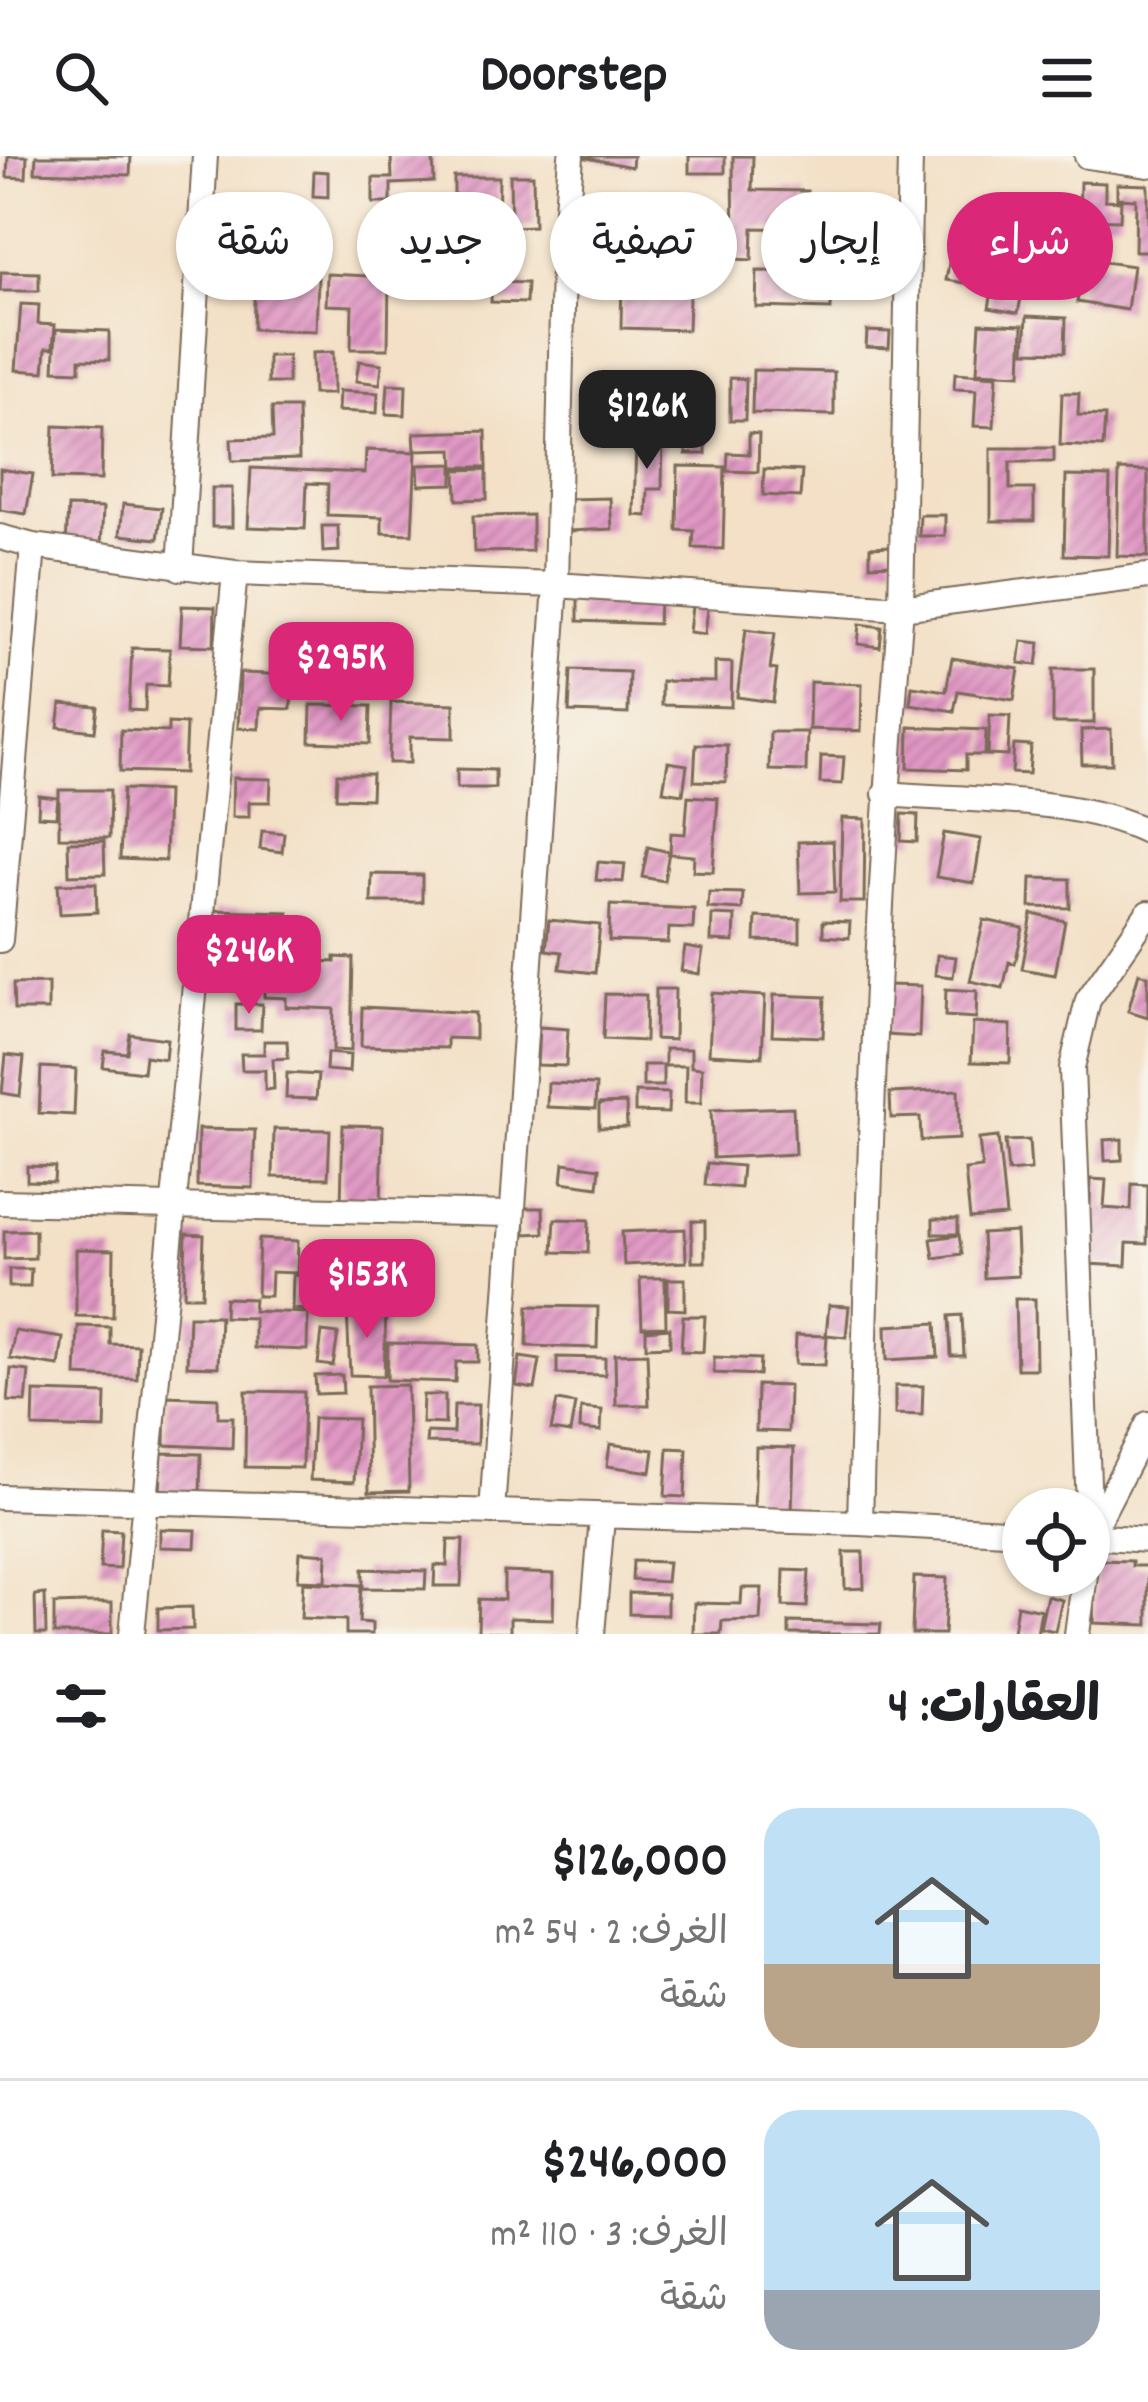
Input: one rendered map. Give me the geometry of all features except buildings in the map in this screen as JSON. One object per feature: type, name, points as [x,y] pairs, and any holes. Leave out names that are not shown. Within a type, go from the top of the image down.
[{"type":"street","points":[[181,568],[205,156]]},
{"type":"street","points":[[492,1512],[556,585],[563,264],[571,156]]},
{"type":"street","points":[[860,1523],[872,1031],[901,608],[910,156]]},
{"type":"street","points":[[1087,156],[1148,165]]},
{"type":"street","points":[[0,537],[32,546],[235,573],[556,585],[901,608],[1148,576]]},
{"type":"street","points":[[0,940],[32,546]]},
{"type":"street","points":[[131,1634],[235,573]]},
{"type":"street","points":[[885,794],[1047,807],[1127,821],[1148,832]]},
{"type":"street","points":[[1088,1488],[1072,1068],[1088,1000],[1148,913]]},
{"type":"street","points":[[0,1202],[510,1214]]},
{"type":"street","points":[[1110,1497],[1148,1424]]},
{"type":"street","points":[[0,1497],[1002,1531]]},
{"type":"street","points":[[592,1634],[602,1518]]},
{"type":"street","points":[[1110,1539],[1148,1540]]},
{"type":"street","points":[[1077,1634],[1082,1596]]}]
